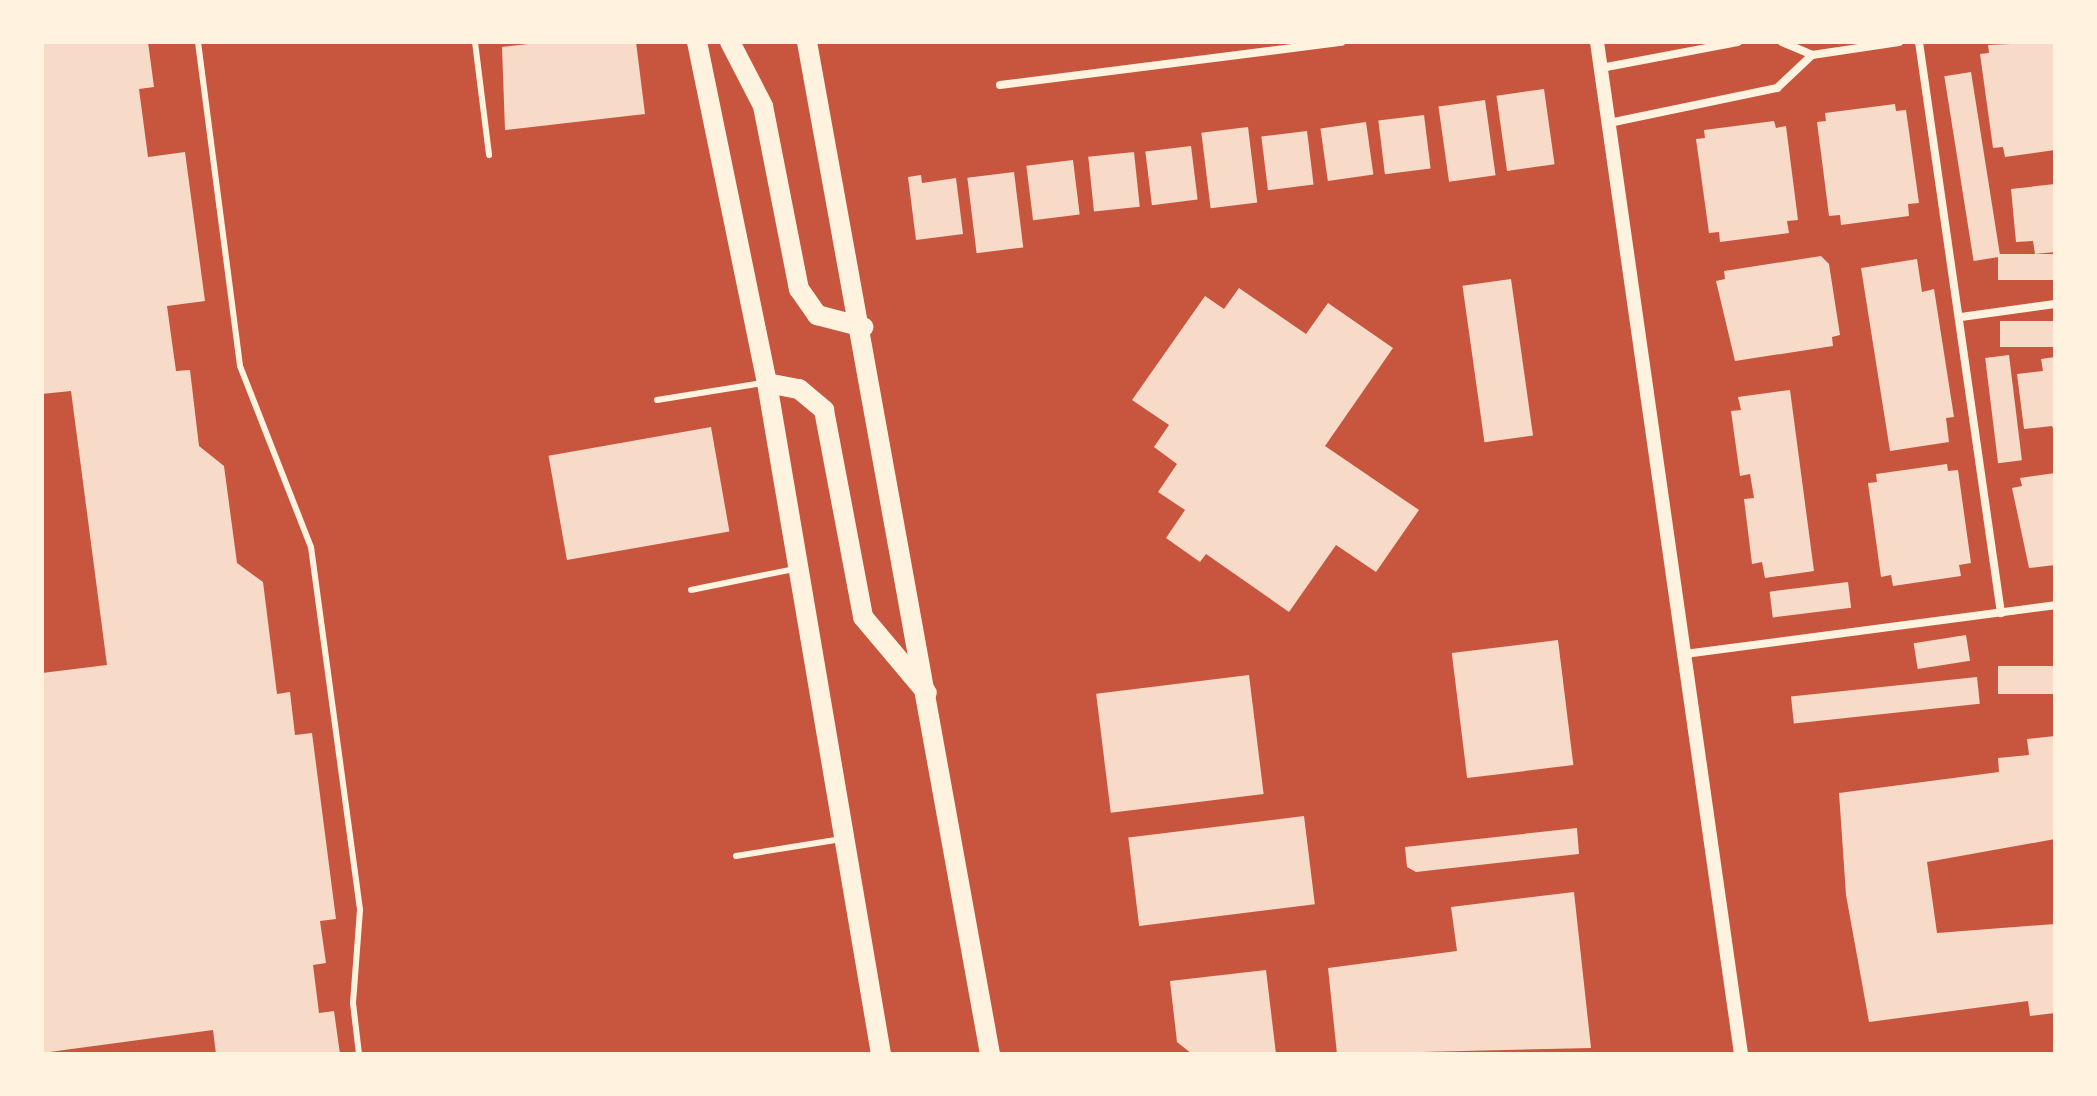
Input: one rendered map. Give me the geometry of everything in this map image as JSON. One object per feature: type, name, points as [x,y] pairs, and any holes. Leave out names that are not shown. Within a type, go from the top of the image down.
[{"type":"main road","points":[[697,42],[767,383],[881,1054]]},
{"type":"main road","points":[[730,42],[763,106],[799,289],[817,315],[863,327]]},
{"type":"main road","points":[[807,42],[930,696],[990,1054]]},
{"type":"main road","points":[[767,383],[799,389],[824,410],[863,617],[930,696]]},
{"type":"street","points":[[1000,85],[1341,42]]},
{"type":"street","points":[[1597,42],[1741,1054]]},
{"type":"street","points":[[1601,68],[1738,42]]},
{"type":"street","points":[[1782,42],[1812,55],[1899,42]]},
{"type":"street","points":[[1919,42],[1961,317],[2001,613]]},
{"type":"street","points":[[1609,123],[1777,88],[1812,55]]},
{"type":"street","points":[[1961,317],[2055,304]]},
{"type":"street","points":[[1685,654],[2055,605]]},
{"type":"lane","points":[[198,42],[240,366],[311,547],[360,910],[353,1003],[359,1054]]},
{"type":"lane","points":[[475,42],[489,155]]},
{"type":"lane","points":[[657,400],[767,383]]},
{"type":"lane","points":[[691,590],[798,568]]},
{"type":"lane","points":[[736,856],[845,839]]},
{"type":"building","points":[[42,42],[148,42],[154,87],[139,89],[148,157],[185,152],[205,301],[167,306],[176,371],[190,370],[199,446],[224,466],[237,563],[263,582],[277,694],[290,692],[295,735],[312,733],[336,919],[320,921],[326,963],[313,965],[319,1013],[334,1011],[340,1054],[216,1054],[213,1030],[42,1053],[42,673],[107,665],[71,391],[42,394]]},
{"type":"building","points":[[546,42],[636,42],[645,114],[505,130],[502,47]]},
{"type":"building","points":[[2055,42],[2055,150],[2005,157],[2003,147],[1993,148],[1980,54],[1989,53],[1988,45]]},
{"type":"building","points":[[1971,72],[2000,257],[1974,261],[1944,76]]},
{"type":"building","points":[[1544,89],[1555,164],[1507,171],[1496,96]]},
{"type":"building","points":[[1485,100],[1496,175],[1449,182],[1438,107]]},
{"type":"building","points":[[1895,104],[1896,111],[1906,110],[1919,203],[1908,204],[1909,216],[1841,225],[1840,215],[1829,216],[1817,122],[1826,121],[1825,113]]},
{"type":"building","points":[[1424,115],[1431,169],[1385,174],[1378,121]]},
{"type":"building","points":[[1774,121],[1776,128],[1786,126],[1798,220],[1787,221],[1789,233],[1720,242],[1719,232],[1709,233],[1696,139],[1705,138],[1704,130]]},
{"type":"building","points":[[1366,122],[1373,174],[1328,181],[1320,128]]},
{"type":"building","points":[[1248,127],[1257,202],[1211,208],[1201,133]]},
{"type":"building","points":[[1307,131],[1314,185],[1268,190],[1261,137]]},
{"type":"building","points":[[1191,146],[1198,200],[1152,205],[1145,152]]},
{"type":"building","points":[[1134,152],[1140,207],[1094,212],[1088,157]]},
{"type":"building","points":[[1073,160],[1080,215],[1033,220],[1026,166]]},
{"type":"building","points":[[1014,172],[1023,247],[977,253],[967,178]]},
{"type":"building","points":[[921,175],[922,183],[956,178],[963,234],[916,240],[908,177]]},
{"type":"building","points":[[2055,184],[2055,252],[2035,254],[2033,241],[2016,242],[2011,189]]},
{"type":"building","points":[[1998,254],[2055,254],[2055,280],[1998,280]]},
{"type":"building","points":[[1821,256],[1829,264],[1840,335],[1832,337],[1833,346],[1735,361],[1716,281],[1725,279],[1724,271]]},
{"type":"building","points":[[1917,259],[1922,292],[1934,289],[1954,417],[1946,418],[1949,442],[1890,451],[1861,268]]},
{"type":"building","points":[[1511,279],[1533,435],[1484,442],[1462,286]]},
{"type":"building","points":[[1239,288],[1306,334],[1328,303],[1393,348],[1325,446],[1419,510],[1376,572],[1336,545],[1289,612],[1206,554],[1200,562],[1166,538],[1185,510],[1158,492],[1177,464],[1154,447],[1169,425],[1132,400],[1205,296],[1224,309]]},
{"type":"building","points":[[2000,321],[2055,321],[2055,347],[2000,347]]},
{"type":"building","points":[[2009,355],[2022,460],[1998,463],[1985,358]]},
{"type":"building","points":[[2055,357],[2055,433],[2052,426],[2024,429],[2017,374],[2043,371],[2041,359]]},
{"type":"building","points":[[1790,390],[1814,571],[1765,578],[1762,562],[1752,564],[1744,499],[1754,498],[1750,474],[1740,476],[1731,411],[1741,410],[1738,397]]},
{"type":"building","points":[[711,427],[729,531],[567,560],[549,456]]},
{"type":"building","points":[[1947,464],[1948,471],[1958,470],[1971,563],[1959,565],[1961,576],[1893,586],[1891,575],[1881,577],[1868,483],[1877,482],[1876,474]]},
{"type":"building","points":[[2055,473],[2055,565],[2029,568],[2012,488],[2022,486],[2020,478]]},
{"type":"building","points":[[1848,582],[1851,608],[1773,617],[1770,592]]},
{"type":"building","points":[[1966,635],[1970,661],[1918,669],[1914,643]]},
{"type":"building","points":[[1558,640],[1573,765],[1467,778],[1452,653]]},
{"type":"building","points":[[1998,666],[2055,666],[2055,694],[1998,694]]},
{"type":"building","points":[[1249,675],[1264,794],[1111,813],[1096,694]]},
{"type":"building","points":[[1977,677],[1980,704],[1794,723],[1791,697]]},
{"type":"building","points":[[2055,736],[2055,839],[1927,862],[1937,933],[2055,924],[2055,1013],[2030,1016],[2028,1001],[1869,1022],[1846,895],[1839,793],[1999,772],[1998,758],[2029,755],[2027,739]]},
{"type":"building","points":[[1304,816],[1315,904],[1139,926],[1128,838]]},
{"type":"building","points":[[1577,828],[1579,854],[1416,872],[1407,867],[1405,847]]},
{"type":"building","points":[[1574,892],[1591,1048],[1337,1054],[1328,968],[1457,951],[1451,907]]},
{"type":"building","points":[[1266,970],[1276,1054],[1192,1054],[1177,1042],[1170,981]]}]
